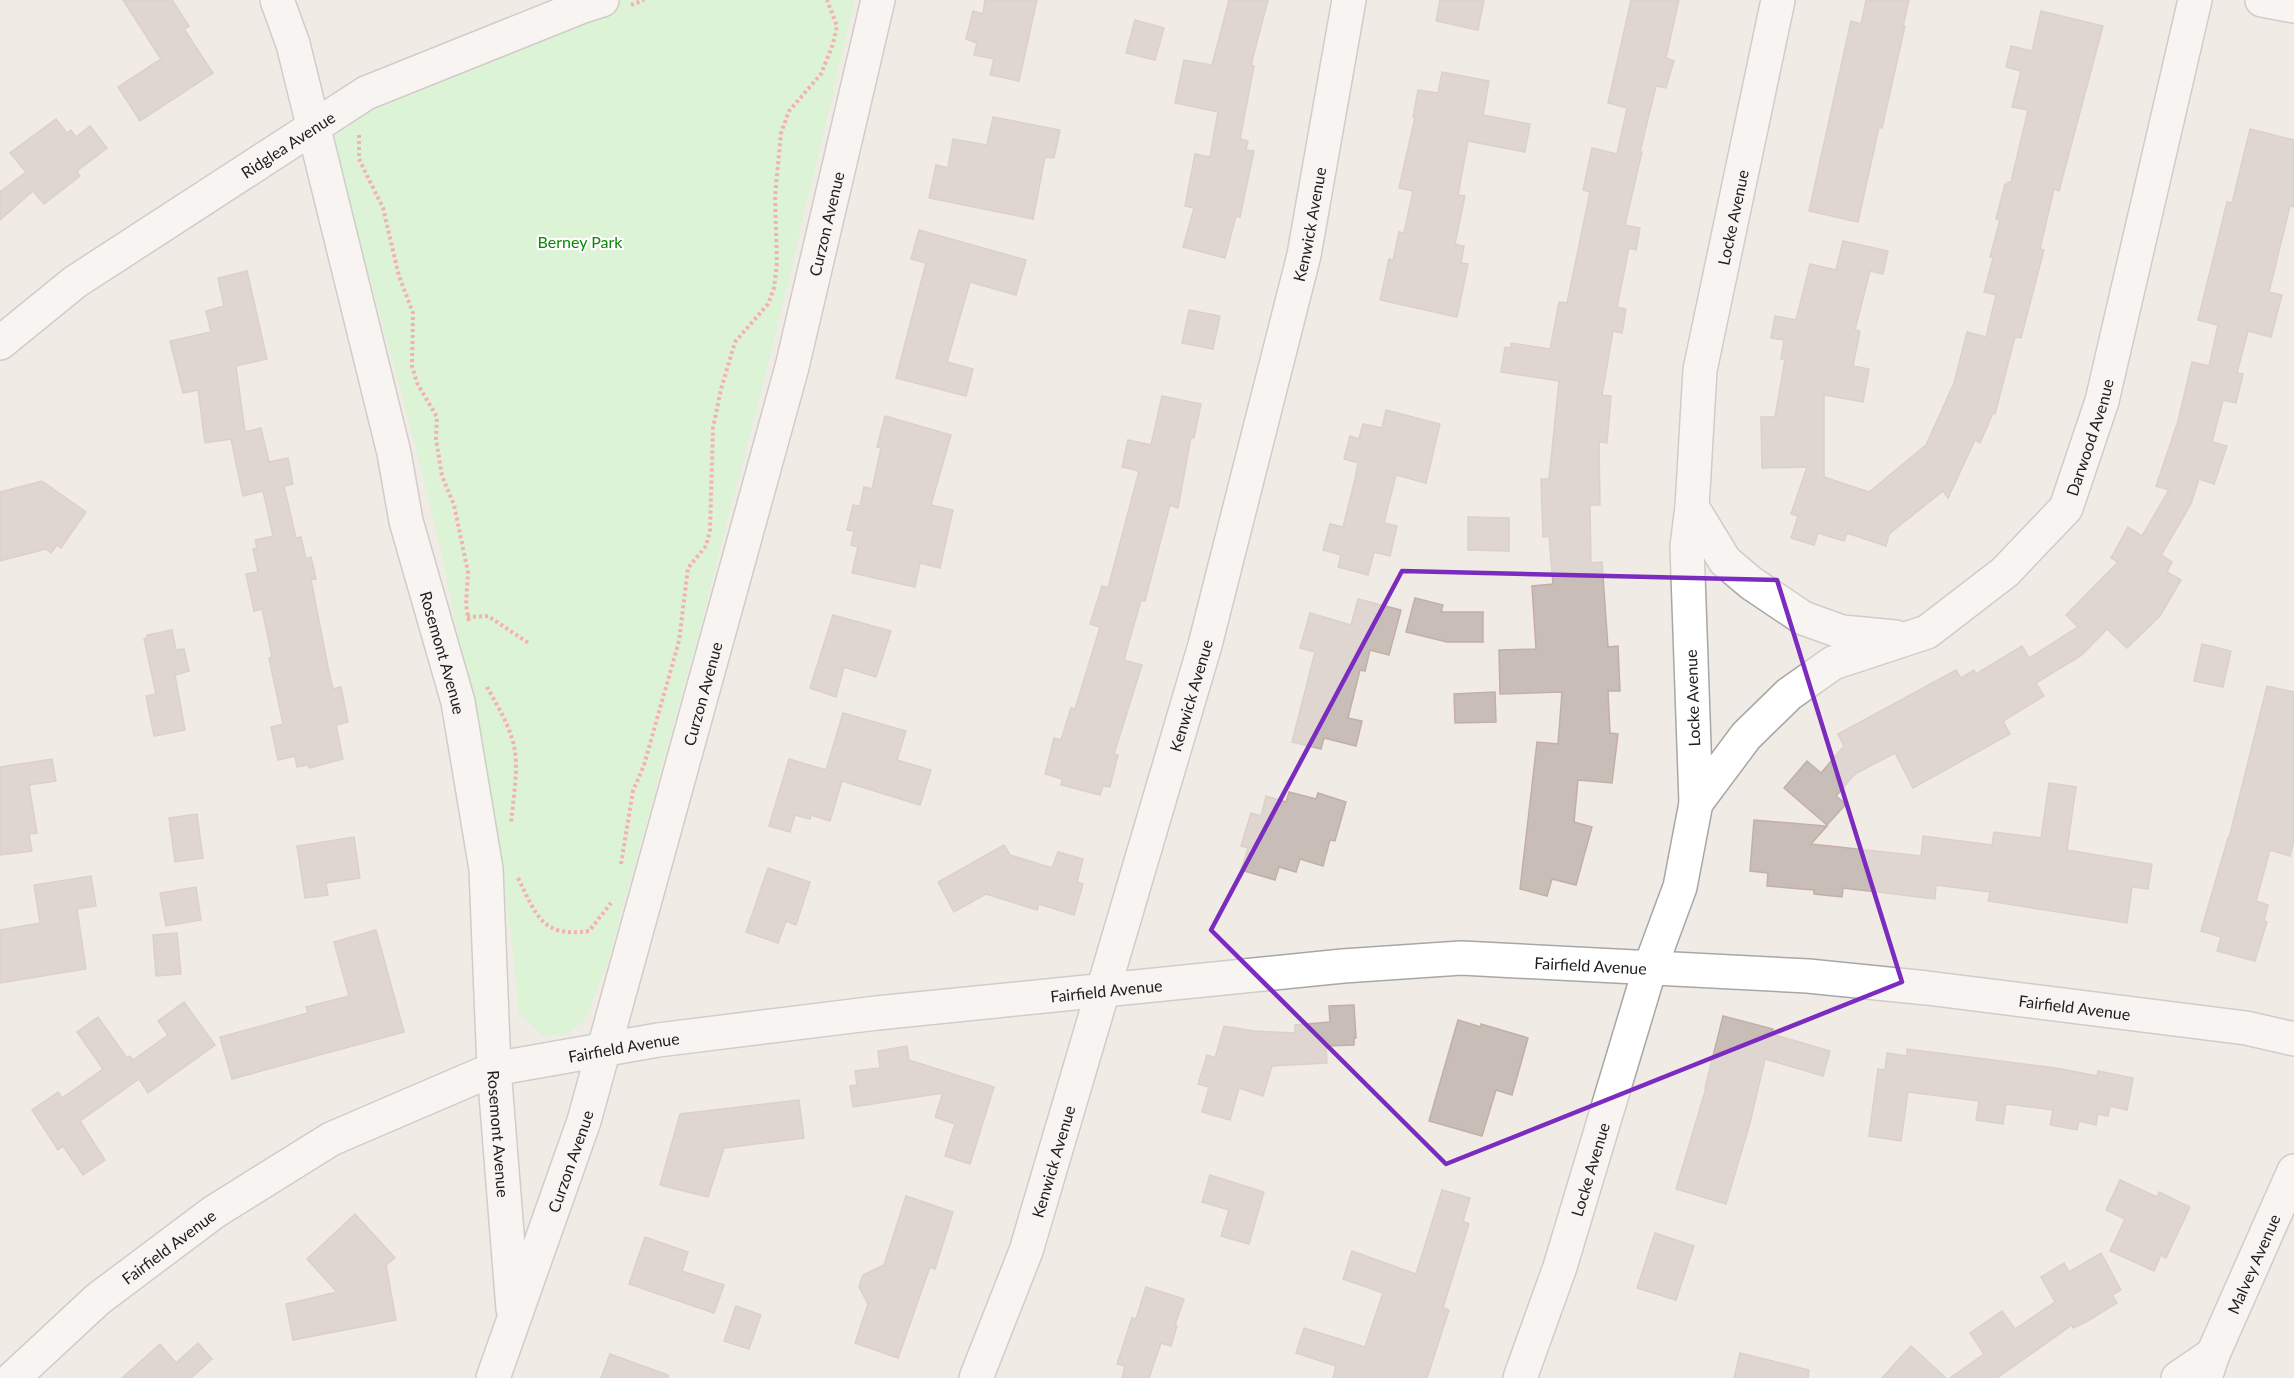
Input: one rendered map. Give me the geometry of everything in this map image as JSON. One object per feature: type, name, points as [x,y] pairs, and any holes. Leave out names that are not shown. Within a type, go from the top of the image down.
[{"type":"street","name":"Rosemont Avenue","points":[[277,0],[292,44],[394,453],[406,521],[458,702],[486,869],[494,1069],[513,1320]]},
{"type":"street","name":"Curzon Avenue","points":[[493,1378],[584,1121],[792,367],[878,0]]},
{"type":"street","name":"Kenwick Avenue","points":[[976,1378],[1026,1251],[1205,645],[1304,255],[1349,0]]},
{"type":"street","name":"Locke Avenue","points":[[1520,1378],[1560,1267],[1650,968],[1680,887],[1695,804],[1687,546],[1692,507],[1701,370],[1778,0]]},
{"type":"street","name":"Darwood Avenue","points":[[1695,804],[1746,736],[1789,694],[1833,663],[1927,632],[2005,572],[2066,508],[2102,401],[2195,0]]},
{"type":"street","points":[[2262,0],[2294,6]]},
{"type":"street","name":"Ridglea Avenue","points":[[0,343],[75,282],[366,93],[598,3]]},
{"type":"street","points":[[1692,507],[1725,561],[1751,583],[1803,618],[1842,632],[1905,638]]},
{"type":"street","name":"Fairfield Avenue","points":[[13,1378],[98,1299],[214,1212],[331,1139],[494,1069],[657,1040],[1103,990],[1343,966],[1461,958],[1808,976],[1927,988],[2246,1028],[2294,1039]]},
{"type":"street","name":"Malvey Avenue","points":[[2178,1378],[2209,1366],[2294,1171]]},
{"type":"path","points":[[598,3],[644,0]]},
{"type":"path","points":[[620,869],[633,791],[644,765],[679,641],[688,568],[706,546],[710,530],[714,428],[721,389],[735,342],[768,304],[774,288],[777,263],[775,196],[781,133],[789,111],[821,74],[833,44],[837,26],[827,0]]},
{"type":"path","points":[[360,126],[359,159],[383,208],[399,276],[413,312],[412,366],[417,383],[437,417],[436,439],[442,476],[454,505],[468,572],[466,605],[470,626]]},
{"type":"path","points":[[436,625],[468,617],[489,616],[530,644]]},
{"type":"path","points":[[487,686],[504,717],[515,751],[511,825]]},
{"type":"path","points":[[515,872],[537,916],[557,931],[573,934],[589,931],[613,901]]},
{"type":"highlighted area","points":[[1402,571],[1777,580],[1902,982],[1446,1164],[1211,930]]},
{"type":"green space","name":"Berney Park","points":[[623,0],[855,0],[775,337],[701,624],[607,965],[585,1020],[566,1035],[544,1036],[519,1014],[496,836],[443,562],[410,424],[334,144],[339,127],[360,112],[498,44]]},
{"type":"building","points":[[123,0],[172,0],[189,26],[184,29],[213,73],[140,121],[118,87],[161,59]]},
{"type":"building","points":[[985,0],[1037,0],[1019,81],[990,75],[994,59],[974,55],[977,43],[966,39],[973,11],[983,14]]},
{"type":"building","points":[[1229,0],[1268,0],[1251,65],[1254,66],[1240,139],[1248,141],[1246,150],[1254,151],[1240,217],[1236,216],[1225,258],[1183,247],[1194,208],[1185,206],[1195,154],[1210,157],[1218,112],[1175,103],[1184,60],[1212,65]]},
{"type":"building","points":[[1440,0],[1484,0],[1478,30],[1436,21]]},
{"type":"building","points":[[1631,0],[1679,0],[1666,58],[1674,61],[1666,88],[1656,86],[1625,225],[1640,228],[1636,250],[1629,248],[1617,307],[1626,309],[1622,333],[1613,331],[1602,395],[1611,396],[1607,443],[1599,442],[1600,505],[1590,505],[1591,563],[1602,562],[1608,647],[1618,646],[1620,691],[1608,691],[1610,733],[1618,734],[1612,783],[1578,780],[1574,822],[1592,827],[1576,885],[1552,879],[1547,896],[1520,889],[1537,742],[1558,744],[1562,692],[1500,694],[1499,650],[1536,649],[1532,586],[1553,584],[1549,536],[1543,537],[1541,479],[1549,479],[1559,381],[1501,372],[1505,347],[1511,348],[1511,343],[1550,349],[1559,302],[1567,303],[1590,192],[1583,190],[1592,148],[1617,154],[1627,108],[1608,103]]},
{"type":"building","points":[[1866,0],[1909,0],[1882,128],[1879,127],[1858,222],[1809,211],[1851,21],[1861,24]]},
{"type":"building","points":[[2041,11],[2103,26],[2059,191],[2054,189],[2040,249],[2044,250],[2021,338],[2015,337],[1995,414],[1993,413],[1980,443],[1975,440],[1948,498],[1943,491],[1889,534],[1886,546],[1847,533],[1844,541],[1818,533],[1814,545],[1791,538],[1798,516],[1791,514],[1807,467],[1762,468],[1761,417],[1775,417],[1785,359],[1781,359],[1784,340],[1771,338],[1775,316],[1796,320],[1810,264],[1836,270],[1843,241],[1888,251],[1883,274],[1870,271],[1855,330],[1860,331],[1853,366],[1869,369],[1863,402],[1824,395],[1824,477],[1869,492],[1926,445],[1954,383],[1967,332],[1986,337],[1996,295],[1984,292],[2000,220],[1996,219],[2005,184],[2011,182],[2028,110],[2012,107],[2021,71],[2006,67],[2011,46],[2032,51]]},
{"type":"building","points":[[1135,20],[1164,28],[1155,60],[1126,53]]},
{"type":"building","points":[[1442,72],[1489,81],[1483,115],[1530,124],[1525,152],[1468,141],[1458,195],[1465,196],[1455,244],[1464,246],[1461,263],[1468,264],[1457,317],[1380,300],[1389,259],[1393,260],[1399,232],[1404,233],[1413,191],[1399,188],[1415,117],[1413,117],[1418,90],[1438,93]]},
{"type":"building","points":[[993,117],[1060,130],[1054,158],[1045,157],[1033,219],[929,198],[936,165],[948,168],[953,139],[987,145]]},
{"type":"building","points":[[56,119],[67,133],[71,130],[76,137],[90,126],[107,148],[77,171],[80,176],[44,204],[33,191],[0,220],[0,192],[26,172],[10,153]]},
{"type":"building","points":[[2250,129],[2294,140],[2294,207],[2290,206],[2269,292],[2282,295],[2271,337],[2248,331],[2237,373],[2243,374],[2236,403],[2223,400],[2212,442],[2227,446],[2214,484],[2199,479],[2191,504],[2161,555],[2172,562],[2167,572],[2181,580],[2160,616],[2127,648],[2107,629],[2082,655],[2036,683],[2044,696],[2003,721],[2010,734],[1913,788],[1895,753],[1855,774],[1836,796],[1846,804],[1827,825],[1784,788],[1807,761],[1821,773],[1844,746],[1838,734],[1956,670],[1961,678],[1974,670],[1976,674],[2022,646],[2029,658],[2078,627],[2066,615],[2118,562],[2111,558],[2128,527],[2142,536],[2169,490],[2156,486],[2178,421],[2192,362],[2209,366],[2218,325],[2198,320],[2227,202],[2232,203]]},
{"type":"building","points":[[919,230],[1026,260],[1016,295],[970,282],[947,362],[973,369],[966,396],[896,378],[926,263],[911,259]]},
{"type":"building","points":[[247,271],[267,359],[236,366],[245,432],[261,428],[269,462],[288,458],[293,484],[284,486],[296,538],[301,537],[306,559],[311,557],[316,579],[311,580],[328,667],[333,689],[341,687],[348,722],[336,725],[343,759],[309,768],[309,765],[297,767],[295,756],[278,760],[271,727],[283,724],[269,658],[272,657],[262,609],[254,611],[246,574],[258,572],[253,549],[257,548],[255,540],[273,536],[263,491],[243,496],[231,439],[205,443],[198,390],[183,393],[170,341],[211,332],[206,311],[224,306],[218,278]]},
{"type":"building","points":[[1189,310],[1220,316],[1213,349],[1182,343]]},
{"type":"building","points":[[1162,396],[1201,404],[1194,438],[1191,437],[1178,508],[1170,505],[1145,601],[1141,600],[1124,660],[1142,665],[1114,754],[1118,755],[1110,787],[1103,786],[1100,795],[1061,785],[1062,779],[1045,774],[1054,738],[1061,740],[1071,708],[1075,709],[1100,627],[1090,624],[1102,586],[1108,588],[1139,471],[1122,467],[1128,440],[1151,445]]},
{"type":"building","points":[[1386,410],[1440,424],[1426,483],[1396,475],[1384,523],[1397,526],[1390,556],[1374,552],[1368,575],[1338,567],[1341,555],[1323,550],[1330,524],[1343,527],[1355,479],[1358,463],[1344,459],[1350,436],[1359,439],[1363,424],[1382,428]]},
{"type":"building","points":[[885,416],[951,435],[931,505],[953,510],[940,568],[920,563],[915,587],[852,573],[858,547],[851,545],[854,531],[847,530],[853,505],[860,506],[864,487],[872,489],[881,448],[877,447]]},
{"type":"building","points":[[42,481],[86,512],[61,548],[57,545],[51,553],[46,549],[0,561],[0,492]]},
{"type":"building","points":[[1468,517],[1509,518],[1509,551],[1468,550]]},
{"type":"building","points":[[1415,598],[1443,605],[1441,612],[1483,612],[1483,642],[1447,642],[1406,632]]},
{"type":"building","points":[[1358,599],[1401,610],[1389,655],[1370,650],[1365,671],[1360,670],[1348,718],[1362,721],[1356,746],[1324,738],[1321,749],[1292,742],[1315,652],[1300,648],[1310,613],[1351,625]]},
{"type":"building","points":[[833,615],[891,631],[876,677],[844,667],[836,697],[810,688]]},
{"type":"building","points":[[172,630],[176,650],[184,649],[189,671],[175,675],[185,730],[154,736],[146,696],[156,694],[144,639],[147,635]]},
{"type":"building","points":[[2202,644],[2231,651],[2223,687],[2194,681]]},
{"type":"building","points":[[2267,686],[2294,692],[2294,841],[2290,856],[2270,850],[2256,901],[2268,905],[2264,921],[2267,922],[2255,961],[2217,951],[2221,937],[2201,931],[2229,838]]},
{"type":"building","points":[[1495,692],[1496,722],[1455,723],[1454,694]]},
{"type":"building","points":[[843,713],[906,731],[897,760],[931,770],[920,805],[842,781],[830,821],[811,815],[810,819],[795,815],[790,832],[769,826],[789,759],[826,770]]},
{"type":"building","points":[[52,759],[56,781],[29,785],[37,833],[29,834],[32,851],[0,855],[0,767]]},
{"type":"building","points":[[2049,783],[2076,787],[2067,850],[2152,864],[2148,889],[2132,887],[2127,923],[1988,901],[1990,892],[1936,885],[1935,899],[1843,888],[1842,897],[1814,894],[1814,890],[1767,886],[1768,873],[1750,871],[1754,820],[1827,826],[1811,844],[1921,856],[1923,836],[1992,845],[1994,832],[2041,838]]},
{"type":"building","points":[[1289,792],[1316,799],[1318,793],[1346,802],[1335,841],[1330,840],[1323,866],[1300,859],[1296,872],[1279,867],[1275,880],[1241,870],[1248,848],[1241,846],[1251,813],[1261,816],[1266,796],[1286,802]]},
{"type":"building","points":[[197,814],[203,858],[175,862],[169,818]]},
{"type":"building","points":[[354,837],[360,878],[326,883],[328,895],[305,898],[297,846]]},
{"type":"building","points":[[1004,845],[1010,855],[1052,868],[1058,852],[1083,859],[1077,882],[1083,884],[1074,915],[1039,904],[1037,910],[986,894],[954,912],[938,882]]},
{"type":"building","points":[[768,868],[810,882],[796,925],[786,921],[778,943],[746,932]]},
{"type":"building","points":[[91,876],[96,906],[77,909],[86,969],[0,983],[0,930],[40,923],[34,885]]},
{"type":"building","points":[[196,887],[201,920],[166,926],[160,893]]},
{"type":"building","points":[[376,930],[404,1032],[232,1079],[220,1037],[308,1013],[306,1007],[349,996],[334,942]]},
{"type":"building","points":[[177,933],[181,974],[156,976],[153,935]]},
{"type":"building","points":[[184,1002],[215,1045],[148,1093],[139,1079],[80,1121],[105,1160],[83,1175],[63,1146],[58,1150],[32,1110],[58,1092],[62,1098],[103,1069],[77,1032],[98,1017],[127,1058],[130,1056],[133,1060],[168,1035],[158,1021]]},
{"type":"building","points":[[1354,1005],[1356,1038],[1354,1038],[1354,1045],[1326,1046],[1327,1063],[1272,1066],[1263,1096],[1239,1088],[1230,1120],[1202,1112],[1209,1087],[1198,1084],[1207,1055],[1215,1058],[1224,1026],[1254,1031],[1295,1033],[1295,1025],[1330,1022],[1329,1006]]},
{"type":"building","points":[[1723,1016],[1773,1029],[1772,1034],[1830,1051],[1823,1076],[1765,1059],[1750,1123],[1726,1204],[1676,1189],[1706,1088]]},
{"type":"building","points":[[1458,1020],[1481,1027],[1481,1024],[1528,1038],[1512,1095],[1496,1090],[1482,1136],[1429,1121]]},
{"type":"building","points":[[907,1046],[909,1060],[994,1087],[970,1164],[945,1156],[955,1124],[935,1117],[943,1093],[853,1107],[850,1086],[857,1085],[855,1071],[880,1068],[878,1051]]},
{"type":"building","points":[[1907,1049],[2056,1068],[2097,1076],[2098,1071],[2133,1078],[2127,1110],[2110,1106],[2108,1116],[2098,1114],[2096,1125],[2079,1121],[2077,1130],[2050,1125],[2053,1110],[2006,1104],[2003,1124],[1976,1120],[1979,1101],[1908,1092],[1901,1141],[1869,1136],[1878,1069],[1885,1070],[1887,1053],[1907,1056]]},
{"type":"building","points":[[799,1100],[804,1138],[724,1148],[708,1197],[660,1185],[680,1114]]},
{"type":"building","points":[[1210,1175],[1264,1192],[1249,1244],[1221,1236],[1229,1210],[1202,1202]]},
{"type":"building","points":[[2120,1180],[2157,1197],[2159,1192],[2190,1207],[2166,1258],[2161,1255],[2154,1271],[2110,1251],[2125,1219],[2106,1210]]},
{"type":"building","points":[[1442,1190],[1470,1198],[1463,1221],[1469,1224],[1443,1308],[1449,1310],[1427,1378],[1333,1378],[1336,1366],[1296,1353],[1304,1328],[1365,1347],[1383,1293],[1343,1279],[1352,1251],[1416,1274]]},
{"type":"building","points":[[906,1196],[953,1212],[935,1269],[930,1267],[898,1358],[855,1343],[868,1304],[859,1287],[863,1275],[884,1265]]},
{"type":"building","points":[[355,1214],[395,1258],[386,1265],[396,1320],[293,1340],[286,1304],[337,1292],[307,1259]]},
{"type":"building","points":[[1655,1233],[1694,1246],[1676,1300],[1637,1288]]},
{"type":"building","points":[[645,1237],[688,1252],[682,1271],[724,1285],[714,1313],[629,1284]]},
{"type":"building","points":[[2101,1253],[2121,1290],[2112,1295],[2117,1303],[2086,1322],[2073,1328],[2072,1325],[1997,1378],[1950,1378],[1984,1354],[1970,1333],[2002,1311],[2015,1329],[2055,1302],[2041,1277],[2064,1263],[2069,1272]]},
{"type":"building","points":[[1146,1287],[1184,1299],[1175,1325],[1177,1326],[1171,1346],[1161,1343],[1149,1378],[1122,1378],[1125,1366],[1117,1364],[1132,1318],[1136,1319]]},
{"type":"building","points":[[736,1306],[761,1315],[749,1349],[724,1341]]},
{"type":"building","points":[[198,1343],[212,1359],[191,1378],[122,1378],[160,1344],[176,1363]]},
{"type":"building","points":[[1911,1346],[1946,1378],[1882,1378]]},
{"type":"building","points":[[1740,1353],[1809,1370],[1808,1378],[1734,1378]]},
{"type":"building","points":[[610,1354],[668,1375],[668,1378],[601,1378]]}]
